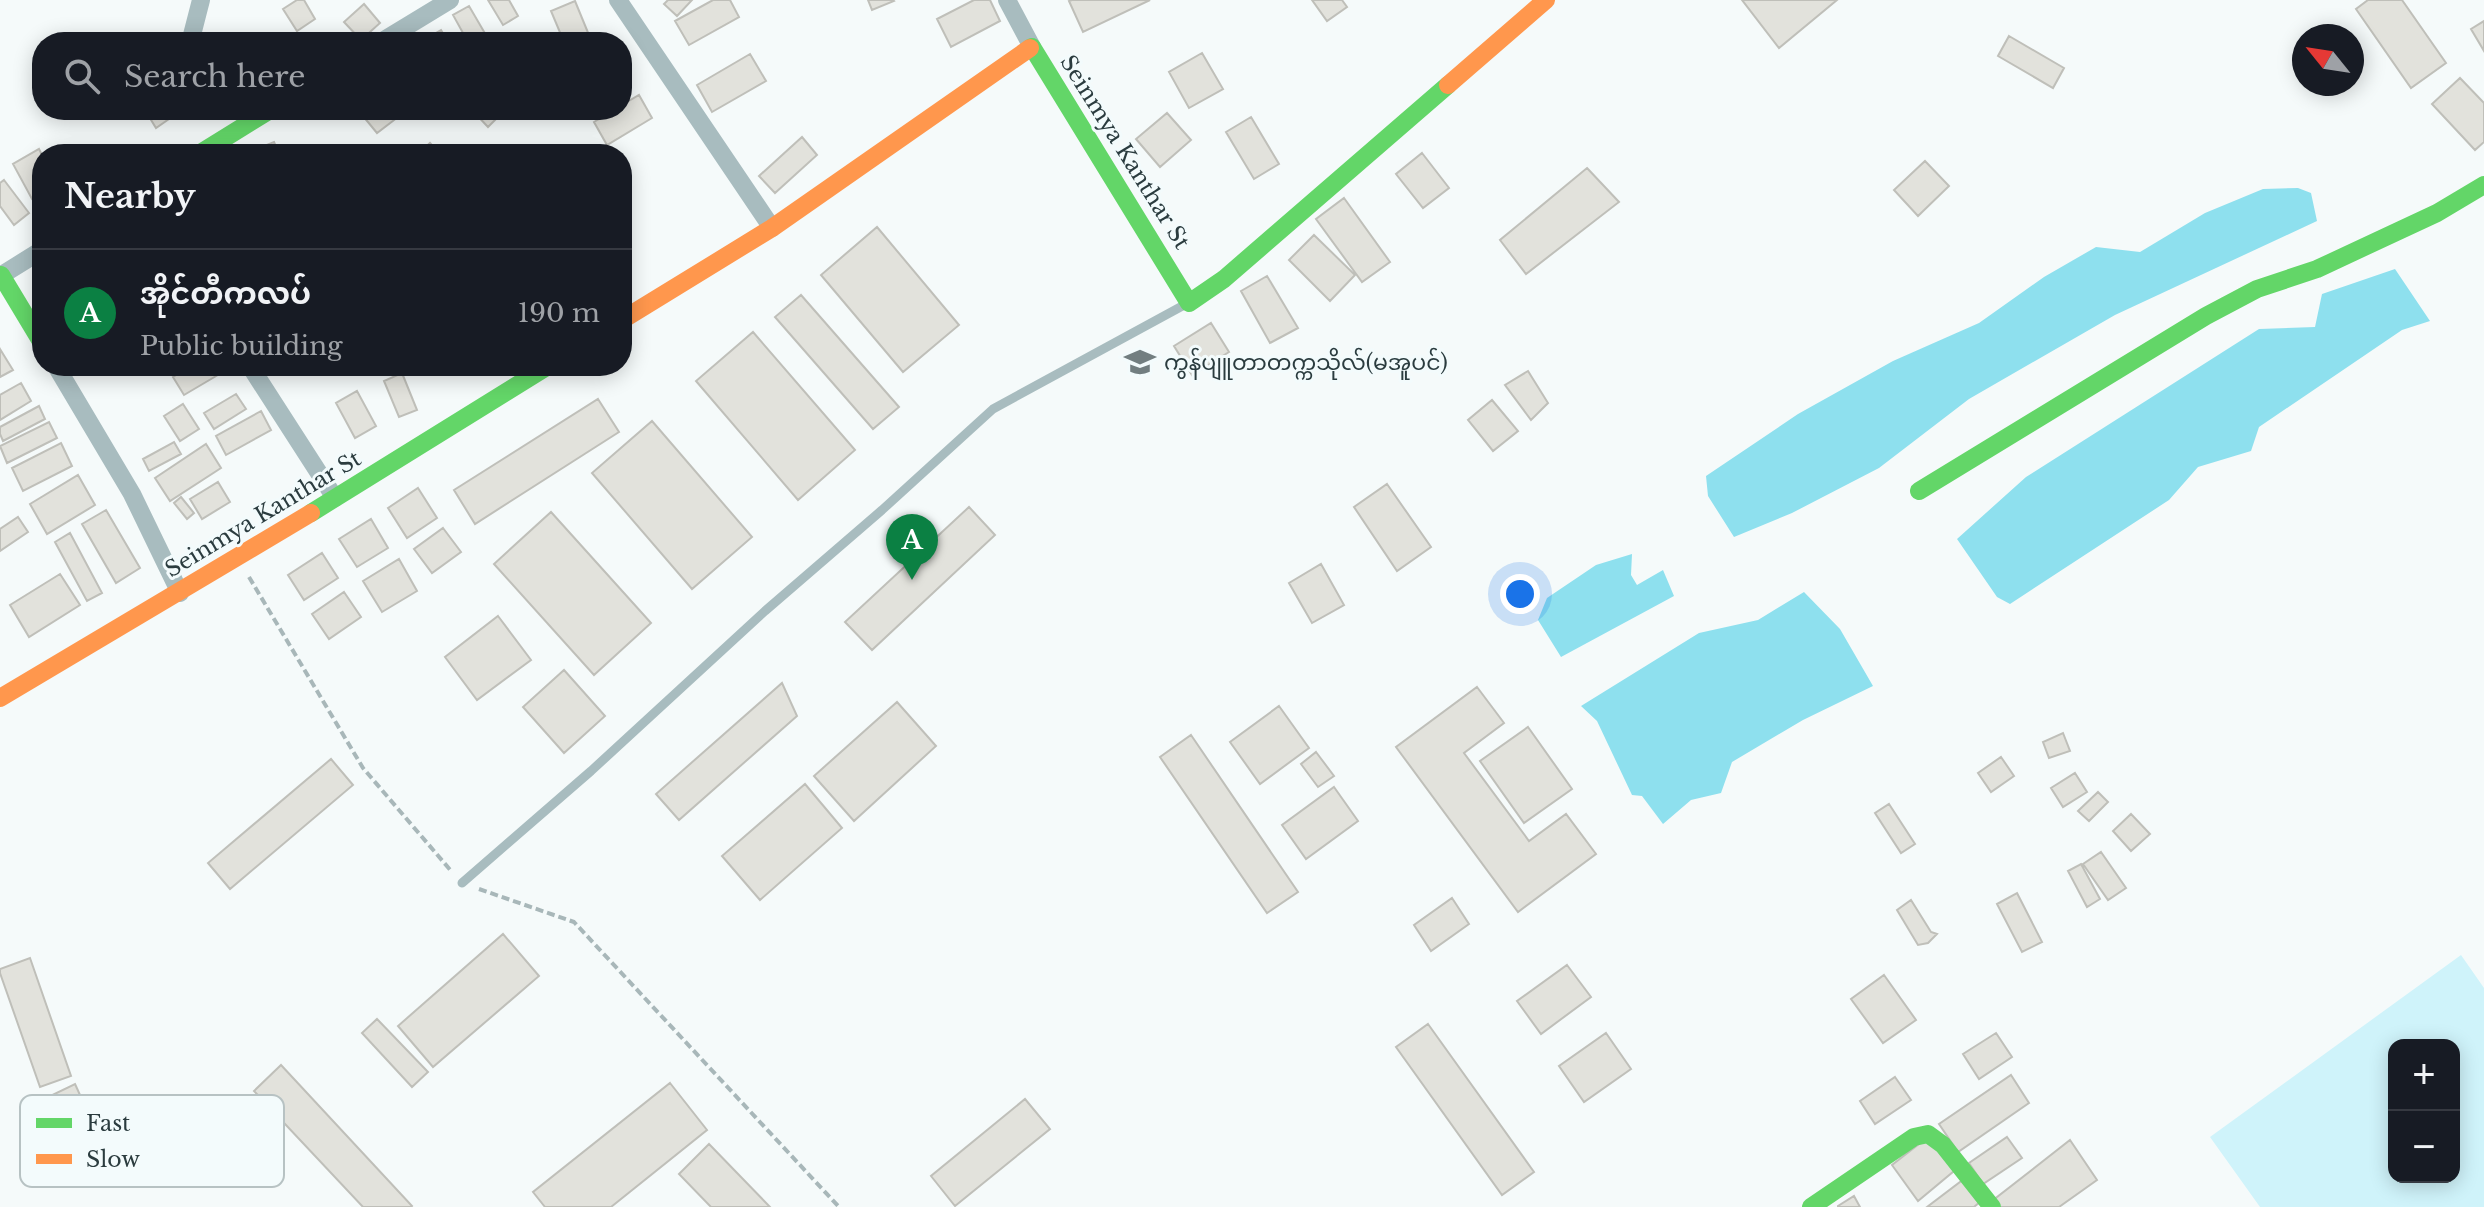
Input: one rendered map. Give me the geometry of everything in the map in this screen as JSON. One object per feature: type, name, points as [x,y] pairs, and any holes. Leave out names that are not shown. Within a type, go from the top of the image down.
[{"type":"street","points":[[193,32],[201,0]]},
{"type":"street","points":[[397,32],[450,0]]},
{"type":"street","points":[[618,0],[772,228]]},
{"type":"street","points":[[1007,0],[1032,47]]},
{"type":"street","points":[[1189,303],[1224,279],[1546,0]]},
{"type":"street","name":"Seinmya Kanthar St","points":[[632,314],[772,228],[1032,47],[1189,303]]},
{"type":"street","points":[[213,144],[247,120]]},
{"type":"street","points":[[1919,491],[2206,316],[2257,289],[2317,269],[2437,213],[2484,185]]},
{"type":"street","points":[[32,256],[0,275],[32,327]]},
{"type":"street","points":[[62,376],[132,494],[180,593]]},
{"type":"street","points":[[256,376],[335,498]]},
{"type":"street","name":"Seinmya Kanthar St","points":[[0,698],[238,558],[532,376]]},
{"type":"street","points":[[1811,1207],[1921,1134],[1936,1138],[1992,1207]]},
{"type":"lane","points":[[462,883],[993,409],[1189,303]]},
{"type":"path","points":[[238,558],[363,768],[462,883],[574,922],[839,1207]]},
{"type":"shaded area","points":[[2461,955],[2484,988],[2484,1207],[2260,1207],[2210,1137]]},
{"type":"water","points":[[2298,188],[2311,193],[2317,221],[2115,315],[1969,399],[1879,468],[1792,513],[1734,537],[1708,496],[1706,476],[1798,414],[1893,361],[1979,323],[2044,277],[2096,247],[2140,252],[2205,213],[2263,189]]},
{"type":"water","points":[[2395,269],[2430,321],[2402,330],[2259,427],[2251,451],[2198,467],[2169,500],[2010,604],[1997,597],[1957,539],[2026,477],[2259,329],[2315,327],[2322,294]]},
{"type":"water","points":[[1632,554],[1631,575],[1637,585],[1663,570],[1674,596],[1561,657],[1538,620],[1547,598],[1596,565]]},
{"type":"water","points":[[1804,592],[1840,629],[1873,686],[1803,720],[1732,762],[1721,793],[1691,800],[1663,824],[1642,796],[1632,795],[1597,721],[1581,706],[1699,633],[1758,620]]},
{"type":"building","points":[[297,0],[304,0],[315,19],[297,31],[283,9]]},
{"type":"building","points":[[488,0],[509,0],[518,16],[503,25]]},
{"type":"building","points":[[668,0],[692,0],[677,16],[664,4]]},
{"type":"building","points":[[713,0],[730,0],[739,17],[689,45],[675,21]]},
{"type":"building","points":[[868,0],[893,0],[894,1],[872,10]]},
{"type":"building","points":[[974,0],[990,0],[1000,21],[951,47],[937,19]]},
{"type":"building","points":[[1150,0],[1083,32],[1069,1]]},
{"type":"building","points":[[1312,0],[1342,0],[1347,7],[1327,21]]},
{"type":"building","points":[[1742,0],[1837,0],[1779,48]]},
{"type":"building","points":[[2368,0],[2402,0],[2446,63],[2411,88],[2356,9]]},
{"type":"building","points":[[575,1],[588,32],[560,32],[551,11]]},
{"type":"building","points":[[364,4],[380,23],[370,32],[353,32],[344,22]]},
{"type":"building","points":[[469,6],[484,32],[462,32],[453,15]]},
{"type":"building","points":[[2484,21],[2484,51],[2471,29]]},
{"type":"building","points":[[2009,36],[2064,68],[2053,88],[1998,56]]},
{"type":"building","points":[[1202,53],[1223,89],[1189,108],[1169,72]]},
{"type":"building","points":[[750,54],[766,81],[712,112],[697,85]]},
{"type":"building","points":[[2460,78],[2484,103],[2484,142],[2475,150],[2432,104]]},
{"type":"building","points":[[639,95],[652,118],[606,144],[594,122],[632,120],[632,99]]},
{"type":"building","points":[[1167,113],[1191,140],[1160,167],[1136,139]]},
{"type":"building","points":[[1251,117],[1279,164],[1254,179],[1226,132]]},
{"type":"building","points":[[151,120],[168,120],[156,128]]},
{"type":"building","points":[[366,120],[394,120],[377,133]]},
{"type":"building","points":[[481,120],[495,120],[488,127]]},
{"type":"building","points":[[802,137],[817,155],[775,193],[759,176]]},
{"type":"building","points":[[32,153],[32,199],[13,164]]},
{"type":"building","points":[[1422,153],[1449,188],[1423,208],[1396,174]]},
{"type":"building","points":[[1925,161],[1949,186],[1918,216],[1894,190]]},
{"type":"building","points":[[1587,168],[1619,202],[1526,274],[1500,240]]},
{"type":"building","points":[[4,180],[29,213],[14,225],[0,206],[0,183]]},
{"type":"building","points":[[1344,198],[1390,262],[1362,282],[1316,219]]},
{"type":"building","points":[[877,227],[959,325],[903,372],[821,275]]},
{"type":"building","points":[[1314,235],[1355,275],[1330,301],[1289,260]]},
{"type":"building","points":[[1267,276],[1298,328],[1270,343],[1241,291]]},
{"type":"building","points":[[801,295],[899,407],[873,429],[775,317]]},
{"type":"building","points":[[1211,323],[1229,352],[1192,375],[1174,346]]},
{"type":"building","points":[[753,332],[855,450],[798,500],[696,381]]},
{"type":"building","points":[[0,349],[13,370],[0,377]]},
{"type":"building","points":[[1528,371],[1548,403],[1531,420],[1505,385]]},
{"type":"building","points":[[175,376],[216,376],[184,395]]},
{"type":"building","points":[[403,376],[417,410],[399,417],[384,381]]},
{"type":"building","points":[[21,383],[31,401],[0,420],[0,395]]},
{"type":"building","points":[[357,391],[376,426],[355,438],[336,403]]},
{"type":"building","points":[[236,394],[246,409],[214,429],[204,413]]},
{"type":"building","points":[[598,399],[619,432],[475,524],[454,490]]},
{"type":"building","points":[[1492,400],[1518,431],[1493,451],[1468,420]]},
{"type":"building","points":[[183,404],[199,429],[180,441],[164,416]]},
{"type":"building","points":[[39,406],[45,419],[3,441],[0,427]]},
{"type":"building","points":[[261,411],[271,430],[226,455],[216,436]]},
{"type":"building","points":[[652,421],[752,537],[692,589],[592,473]]},
{"type":"building","points":[[49,422],[57,438],[7,463],[0,446]]},
{"type":"building","points":[[174,442],[181,454],[149,471],[143,459]]},
{"type":"building","points":[[61,443],[72,466],[23,491],[12,468]]},
{"type":"building","points":[[206,444],[221,468],[170,501],[155,478]]},
{"type":"building","points":[[78,475],[95,505],[47,534],[30,504]]},
{"type":"building","points":[[218,482],[230,502],[202,519],[190,499]]},
{"type":"building","points":[[1387,484],[1431,547],[1397,571],[1354,507]]},
{"type":"building","points":[[418,488],[437,518],[407,538],[388,508]]},
{"type":"building","points":[[181,497],[194,513],[187,519],[174,503]]},
{"type":"building","points":[[969,507],[995,535],[872,650],[845,622]]},
{"type":"building","points":[[106,510],[140,568],[116,583],[82,524]]},
{"type":"building","points":[[551,512],[651,623],[594,675],[494,564]]},
{"type":"building","points":[[18,517],[28,532],[0,551],[0,529]]},
{"type":"building","points":[[371,519],[388,548],[357,567],[339,539]]},
{"type":"building","points":[[443,528],[461,552],[432,573],[414,549]]},
{"type":"building","points":[[70,533],[102,593],[87,601],[55,542]]},
{"type":"building","points":[[322,553],[338,578],[304,600],[288,575]]},
{"type":"building","points":[[399,559],[417,591],[382,612],[363,581]]},
{"type":"building","points":[[1321,564],[1344,605],[1312,623],[1289,583]]},
{"type":"building","points":[[60,574],[80,605],[29,637],[10,605]]},
{"type":"building","points":[[344,592],[361,617],[329,639],[312,614]]},
{"type":"building","points":[[498,616],[531,660],[477,700],[445,657]]},
{"type":"building","points":[[564,670],[605,716],[564,753],[523,707]]},
{"type":"building","points":[[782,683],[797,716],[679,820],[656,794]]},
{"type":"building","points":[[1477,687],[1504,723],[1464,753],[1529,841],[1566,814],[1596,854],[1518,912],[1396,747]]},
{"type":"building","points":[[897,702],[936,746],[854,821],[814,776]]},
{"type":"building","points":[[1279,706],[1309,748],[1260,784],[1230,742]]},
{"type":"building","points":[[1528,727],[1572,789],[1524,823],[1480,761]]},
{"type":"building","points":[[2063,733],[2070,751],[2049,758],[2043,742]]},
{"type":"building","points":[[1191,735],[1298,892],[1267,913],[1160,757]]},
{"type":"building","points":[[1316,752],[1334,776],[1318,787],[1301,764]]},
{"type":"building","points":[[2001,757],[2014,776],[1991,792],[1978,773]]},
{"type":"building","points":[[331,759],[353,785],[230,889],[208,863]]},
{"type":"building","points":[[2075,773],[2087,792],[2063,807],[2051,788]]},
{"type":"building","points":[[805,784],[842,828],[760,900],[722,856]]},
{"type":"building","points":[[1334,787],[1358,821],[1306,859],[1282,825]]},
{"type":"building","points":[[2098,792],[2108,802],[2089,821],[2078,811]]},
{"type":"building","points":[[1889,804],[1915,844],[1901,853],[1875,813]]},
{"type":"building","points":[[2131,814],[2150,834],[2131,851],[2113,831]]},
{"type":"building","points":[[2101,852],[2126,888],[2108,900],[2083,864]]},
{"type":"building","points":[[2081,864],[2100,899],[2087,907],[2068,871]]},
{"type":"building","points":[[2017,893],[2042,942],[2022,952],[1997,904]]},
{"type":"building","points":[[1452,898],[1469,924],[1431,951],[1414,925]]},
{"type":"building","points":[[1911,900],[1931,932],[1937,934],[1928,943],[1918,945],[1897,910]]},
{"type":"building","points":[[503,934],[539,976],[433,1067],[398,1026]]},
{"type":"building","points":[[30,958],[71,1076],[40,1087],[0,973],[0,969]]},
{"type":"building","points":[[1567,965],[1591,997],[1541,1034],[1517,1001]]},
{"type":"building","points":[[1884,975],[1916,1020],[1883,1043],[1851,999]]},
{"type":"building","points":[[377,1019],[428,1072],[412,1087],[362,1033]]},
{"type":"building","points":[[1428,1024],[1534,1172],[1502,1195],[1396,1047]]},
{"type":"building","points":[[1606,1033],[1631,1069],[1584,1102],[1559,1066]]},
{"type":"building","points":[[1996,1033],[2012,1057],[1979,1079],[1963,1054]]},
{"type":"building","points":[[281,1065],[412,1206],[363,1207],[284,1123],[284,1095],[258,1095],[254,1091]]},
{"type":"building","points":[[2011,1075],[2029,1103],[1958,1152],[1939,1124]]},
{"type":"building","points":[[1895,1077],[1911,1100],[1875,1124],[1860,1101]]},
{"type":"building","points":[[670,1083],[707,1130],[611,1207],[545,1207],[533,1192]]},
{"type":"building","points":[[75,1084],[80,1095],[52,1095]]},
{"type":"building","points":[[1025,1099],[1050,1129],[955,1206],[931,1176]]},
{"type":"building","points":[[1928,1137],[1954,1171],[1918,1201],[1892,1165]]},
{"type":"building","points":[[2007,1137],[2022,1158],[1983,1184],[1969,1163]]},
{"type":"building","points":[[2070,1140],[2097,1180],[2059,1207],[1997,1207],[1992,1201]]},
{"type":"building","points":[[709,1144],[770,1207],[711,1207],[679,1174]]},
{"type":"building","points":[[1964,1179],[1981,1201],[1974,1207],[1927,1207]]},
{"type":"building","points":[[1854,1196],[1860,1207],[1838,1207],[1838,1206]]},
{"type":"traffic: fast","points":[[1030,48],[1189,303],[1224,279],[1448,85]]},
{"type":"traffic: fast","points":[[215,144],[254,120]]},
{"type":"traffic: fast","points":[[1919,491],[2206,316],[2257,289],[2317,269],[2437,213],[2484,185]]},
{"type":"traffic: fast","points":[[1,275],[32,326]]},
{"type":"traffic: fast","points":[[311,513],[532,376]]},
{"type":"traffic: fast","points":[[1811,1207],[1914,1137],[1928,1134],[1943,1145],[1992,1207]]},
{"type":"traffic: slow","points":[[1448,85],[1546,0]]},
{"type":"traffic: slow","points":[[632,314],[772,228],[1030,48]]},
{"type":"traffic: slow","points":[[0,698],[311,513]]},
{"type":"place","name":"ကွန်ပျူတာတက္ကသိုလ်(မအူပင်)","points":[[1140,362]]},
{"type":"place","name":"အိုင်တီကလပ်","points":[[912,580]]}]
